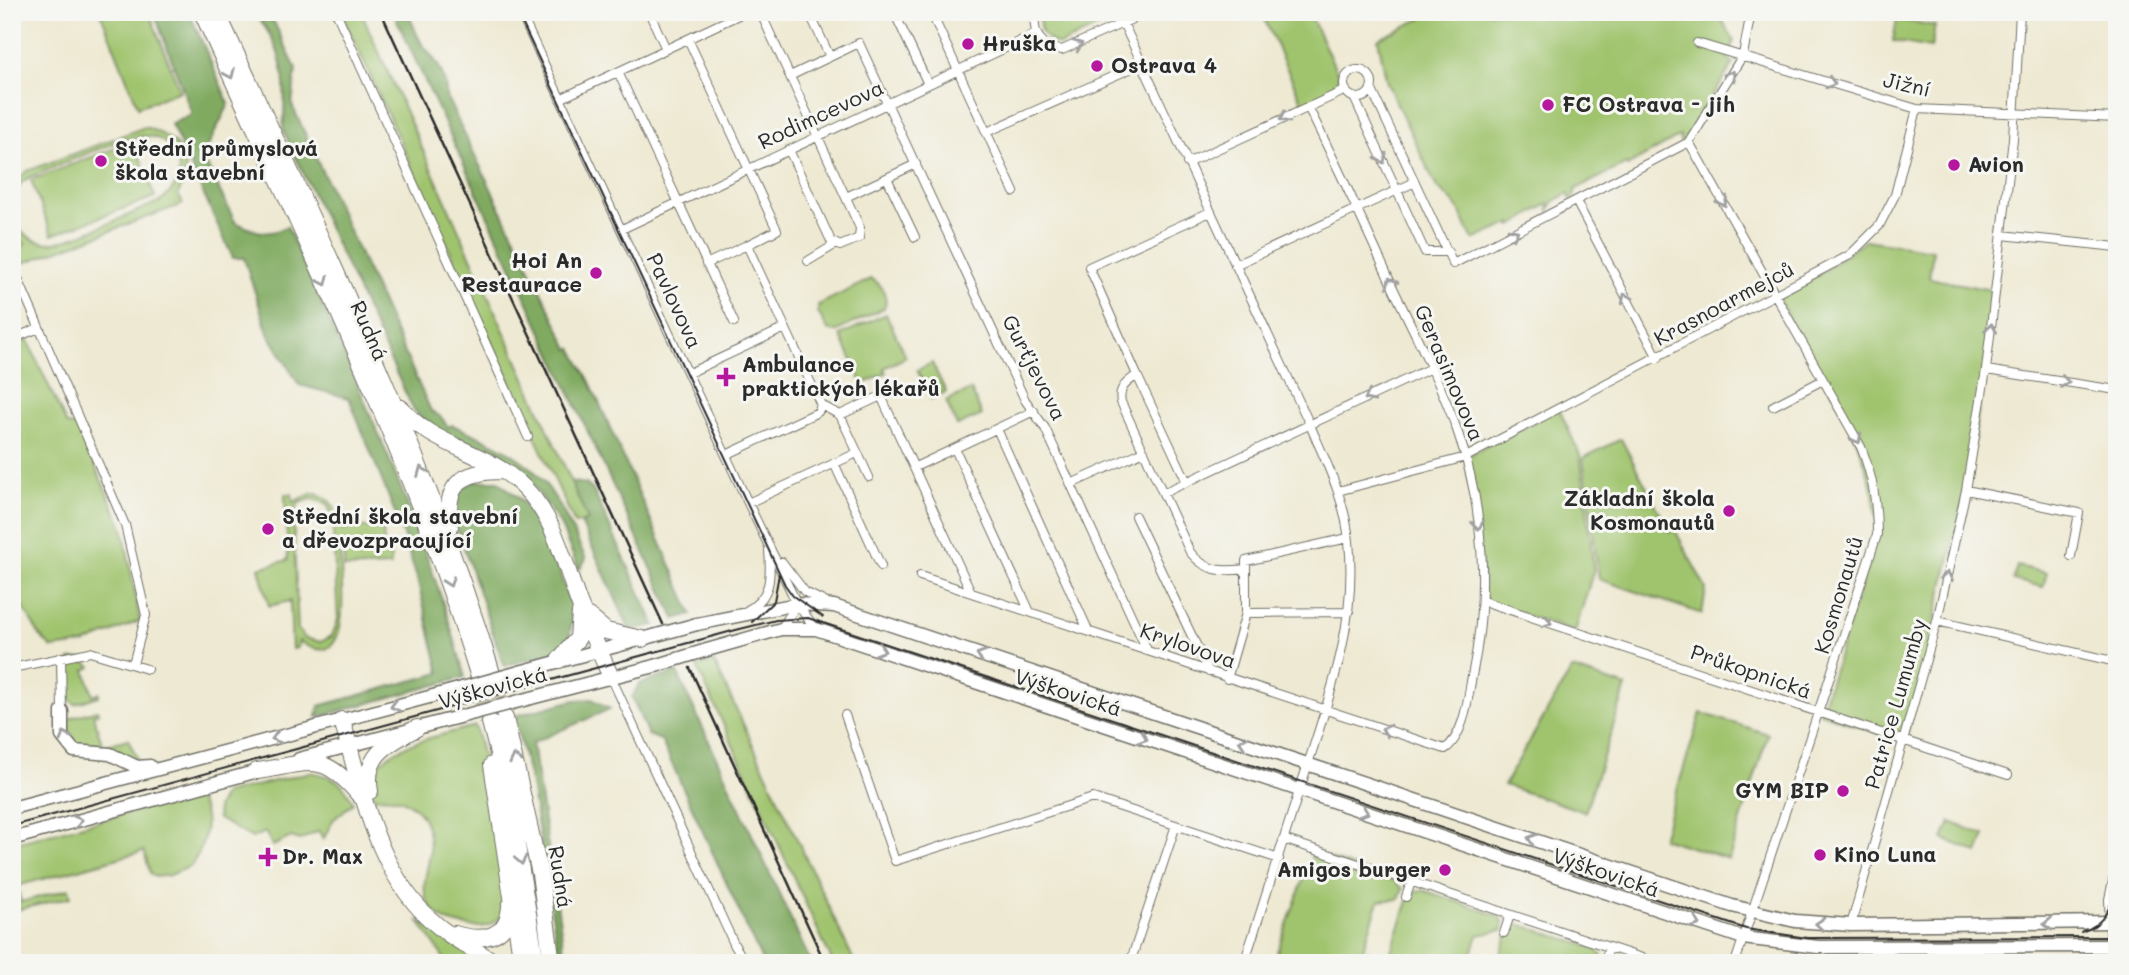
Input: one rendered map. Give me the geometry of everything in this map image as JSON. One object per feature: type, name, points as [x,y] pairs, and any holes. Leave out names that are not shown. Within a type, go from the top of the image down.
[{"type":"highway","name":"Rudná","points":[[202,12],[389,427],[485,672],[454,558],[393,397],[217,12]]},
{"type":"highway","points":[[393,397],[425,432],[503,471],[522,486],[548,521],[611,677]]},
{"type":"highway","points":[[454,558],[447,505],[450,492],[476,474],[503,471]]},
{"type":"highway","points":[[579,603],[599,628],[620,636],[644,639]]},
{"type":"highway","points":[[559,660],[578,638],[579,603]]},
{"type":"highway","points":[[342,720],[386,857],[411,897],[446,932],[497,963]]},
{"type":"highway","name":"Rudná","points":[[494,721],[536,963]]},
{"type":"highway","name":"Rudná","points":[[494,721],[537,862],[552,963]]},
{"type":"highway","points":[[494,721],[522,963]]},
{"type":"highway","points":[[370,806],[368,777],[374,758],[384,746],[417,728]]},
{"type":"highway","points":[[257,771],[307,763],[326,765],[344,775],[370,806]]},
{"type":"highway","points":[[446,932],[479,939],[498,933],[509,916],[511,883]]},
{"type":"street","points":[[336,12],[528,437]]},
{"type":"street","name":"Pavlovova","points":[[520,12],[748,503],[797,604],[816,629]]},
{"type":"street","points":[[649,12],[666,49]]},
{"type":"street","points":[[560,99],[745,12]]},
{"type":"street","points":[[755,12],[763,18],[819,137],[860,228],[859,238],[840,246],[831,241],[789,150]]},
{"type":"street","points":[[790,76],[830,57],[809,12]]},
{"type":"street","points":[[894,12],[928,85]]},
{"type":"street","points":[[931,12],[1014,192]]},
{"type":"street","points":[[1036,12],[1035,33],[1047,45],[1066,50],[1148,12]]},
{"type":"street","points":[[1118,12],[1310,425],[1338,491],[1349,538],[1349,612],[1344,649],[1286,840],[1244,963]]},
{"type":"street","points":[[1448,252],[1425,252],[1353,97],[1346,90],[1347,76],[1359,70],[1370,77],[1371,88],[1448,252],[1453,264],[1689,142],[1743,55],[1751,12]]},
{"type":"street","name":"Patrice Lumumby","points":[[1851,925],[1905,743],[1937,621],[1966,490],[1986,370],[2002,235],[2015,114],[2020,12]]},
{"type":"street","name":"Rodimcevova","points":[[622,229],[1035,33]]},
{"type":"street","points":[[688,39],[777,230],[706,264]]},
{"type":"street","name":"Gurťjevova","points":[[830,57],[859,43],[1026,400],[1045,428],[1147,650]]},
{"type":"street","name":"Jižní","points":[[1697,43],[1917,109],[2117,118]]},
{"type":"street","points":[[987,132],[1141,64]]},
{"type":"street","points":[[618,72],[734,322]]},
{"type":"street","points":[[1353,97],[1364,96],[1371,88]]},
{"type":"street","points":[[1187,163],[1346,90]]},
{"type":"street","name":"Gerasimovova","points":[[1308,107],[1431,368],[1466,457],[1478,519],[1483,601],[1478,647],[1467,701],[1453,743],[1445,749]]},
{"type":"street","name":"Krasnoarmejců","points":[[1338,491],[1466,457],[1850,255],[1879,226],[1895,195],[1917,109]]},
{"type":"street","name":"Kosmonautů","points":[[1689,142],[1861,447],[1873,477],[1877,535],[1735,963]]},
{"type":"street","points":[[846,197],[916,164]]},
{"type":"street","points":[[887,178],[915,237]]},
{"type":"street","points":[[1235,265],[1415,182]]},
{"type":"street","points":[[1576,201],[1657,358]]},
{"type":"street","points":[[1187,482],[1089,267],[1210,212]]},
{"type":"street","points":[[2002,235],[2117,247]]},
{"type":"street","points":[[808,261],[836,244]]},
{"type":"street","points":[[747,245],[821,405],[839,415],[869,477]]},
{"type":"street","points":[[12,265],[125,525],[146,615],[132,664]]},
{"type":"street","points":[[12,339],[39,328]]},
{"type":"street","points":[[689,373],[785,328]]},
{"type":"street","points":[[1163,493],[1431,368]]},
{"type":"street","points":[[1986,370],[2117,390]]},
{"type":"street","points":[[1137,375],[1123,385],[1119,394],[1191,552],[1199,562],[1210,569],[1224,572],[1349,538]]},
{"type":"street","points":[[1773,406],[1823,380]]},
{"type":"street","points":[[839,415],[881,396],[971,593]]},
{"type":"street","points":[[726,456],[818,412],[821,405]]},
{"type":"street","points":[[915,467],[1034,411]]},
{"type":"street","points":[[997,429],[1088,631]]},
{"type":"street","points":[[955,449],[1030,611]]},
{"type":"street","points":[[1071,485],[1144,451]]},
{"type":"street","points":[[748,503],[858,453]]},
{"type":"street","points":[[834,463],[881,566]]},
{"type":"street","points":[[1966,490],[2079,513],[2071,556]]},
{"type":"street","points":[[1135,516],[1209,672]]},
{"type":"street","points":[[768,544],[805,592],[834,606]]},
{"type":"street","points":[[741,614],[754,607],[770,585],[768,544]]},
{"type":"street","points":[[1227,679],[1246,613],[1246,565]]},
{"type":"street","name":"Krylovova","points":[[920,576],[1445,749]]},
{"type":"street","name":"Průkopnická","points":[[1483,601],[2008,775]]},
{"type":"street","points":[[781,629],[797,604]]},
{"type":"street","name":"Výškovická","points":[[12,808],[216,756],[696,624],[797,604],[834,606],[1751,912],[1796,921],[1851,925],[2115,921]]},
{"type":"street","points":[[1246,613],[1349,612]]},
{"type":"street","points":[[1937,621],[2117,662]]},
{"type":"street","name":"Výškovická","points":[[12,839],[349,745],[654,666],[781,629],[816,629],[1743,938],[1818,947],[2114,946]]},
{"type":"street","points":[[12,668],[90,652],[148,669]]},
{"type":"street","points":[[61,657],[64,741],[68,747],[80,753],[110,754],[141,768],[181,758],[216,756]]},
{"type":"street","points":[[611,677],[735,946],[746,963]]},
{"type":"street","points":[[845,715],[895,861],[1093,798],[1279,859]]},
{"type":"street","points":[[1130,963],[1176,825]]},
{"type":"street","points":[[1286,840],[1657,963]]},
{"type":"street","points":[[2088,923],[2103,911],[2117,863]]},
{"type":"street","points":[[1406,897],[1411,882]]},
{"type":"street","points":[[2109,895],[2115,921],[2111,963]]},
{"type":"street","points":[[1504,933],[1510,915]]},
{"type":"street","points":[[1604,963],[1609,948]]},
{"type":"green space","points":[[149,12],[180,91],[138,107],[101,14]]},
{"type":"green space","points":[[154,12],[189,12],[229,104],[206,150],[205,161],[235,222],[267,232],[287,226],[385,448],[429,561],[465,677],[317,717],[319,706],[440,673],[417,578],[399,523],[349,398],[299,385],[268,333],[244,258],[233,258],[171,124],[192,114]]},
{"type":"green space","points":[[252,12],[264,12],[274,22],[296,69],[292,105],[431,411],[441,417],[448,427],[452,425],[505,449],[537,474],[561,508],[586,559],[579,570],[560,524],[534,486],[513,470],[432,429],[413,409],[283,130],[285,98],[282,67],[272,38]]},
{"type":"green space","points":[[341,12],[361,12],[589,521],[575,524]]},
{"type":"green space","points":[[393,12],[408,12],[420,40],[440,70],[445,82],[446,96],[569,349],[572,348],[590,382],[692,614],[675,619]]},
{"type":"green space","points":[[1041,12],[1107,12],[1109,22],[1059,45],[1042,33],[1039,23]]},
{"type":"green space","points":[[1261,12],[1309,12],[1338,74],[1338,81],[1330,91],[1303,104]]},
{"type":"green space","name":"FC Ostrava - jih","points":[[1435,12],[1717,12],[1734,40],[1728,58],[1733,64],[1684,141],[1680,142],[1680,136],[1627,166],[1626,164],[1576,189],[1574,198],[1570,199],[1569,193],[1553,202],[1549,211],[1548,204],[1512,226],[1512,223],[1473,240],[1457,206],[1436,186],[1387,83],[1378,39]]},
{"type":"green space","points":[[1897,19],[1935,26],[1931,48],[1893,41]]},
{"type":"green space","points":[[145,127],[167,137],[181,152],[186,171],[178,194],[183,204],[24,263],[19,250],[25,244],[12,231],[12,212],[22,232],[35,240],[49,243],[95,229],[161,201],[169,194],[179,175],[176,159],[171,149],[163,142],[148,136],[124,140],[30,177],[21,183],[12,202],[12,184],[27,171]]},
{"type":"green space","points":[[134,141],[155,197],[52,235],[31,180]]},
{"type":"green space","points":[[1865,240],[1933,250],[1929,278],[1996,291],[1967,488],[1905,742],[1820,713],[1877,535],[1874,502],[1867,471],[1842,410],[1776,296],[1825,271]]},
{"type":"green space","points":[[871,279],[884,291],[884,308],[835,332],[828,330],[818,312],[818,305]]},
{"type":"green space","points":[[886,314],[906,357],[884,368],[886,373],[863,384],[840,335]]},
{"type":"green space","points":[[27,339],[67,425],[77,426],[123,528],[140,621],[83,644],[52,648],[40,636],[12,588],[12,345]]},
{"type":"green space","points":[[932,363],[946,392],[931,399],[917,370]]},
{"type":"green space","points":[[971,390],[982,415],[957,426],[946,401]]},
{"type":"green space","points":[[1559,409],[1580,455],[1594,569],[1575,632],[1483,601],[1482,566],[1466,457]]},
{"type":"green space","points":[[1621,439],[1670,532],[1675,530],[1706,589],[1702,614],[1599,579],[1583,458]]},
{"type":"green space","points":[[476,481],[498,481],[520,499],[547,535],[573,612],[569,640],[555,652],[504,666],[452,513],[457,491]]},
{"type":"green space","points":[[571,482],[586,484],[593,490],[655,625],[630,630],[581,523],[588,520]]},
{"type":"green space","points":[[313,493],[320,495],[333,506],[339,529],[383,527],[384,547],[390,547],[391,566],[344,568],[344,549],[340,549],[341,619],[337,636],[330,647],[317,649],[299,641],[298,648],[292,649],[290,601],[269,606],[259,568],[288,560],[285,494],[292,494],[293,502]],"holes":[[[312,499],[326,503],[332,515],[338,620],[332,636],[321,642],[304,638],[298,629],[293,515],[299,503]]]},
{"type":"green space","points":[[2017,566],[2047,573],[2043,587],[2013,580]]},
{"type":"green space","points":[[82,659],[91,667],[85,670],[93,695],[99,693],[99,696],[75,704],[66,697],[66,668],[70,660]]},
{"type":"green space","points":[[714,662],[855,963],[833,963],[697,667]]},
{"type":"green space","points":[[1572,669],[1626,687],[1585,812],[1504,785]]},
{"type":"green space","points":[[677,672],[811,963],[763,963],[661,740],[648,735],[632,697],[639,684]]},
{"type":"green space","points":[[592,699],[610,709],[532,743],[566,963],[560,963],[531,784],[514,716],[575,700]]},
{"type":"green space","points":[[97,710],[99,713],[93,715],[103,746],[128,739],[137,758],[132,762],[86,750],[68,741],[67,719]]},
{"type":"green space","points":[[1701,713],[1768,734],[1729,859],[1662,838]]},
{"type":"green space","points":[[475,726],[496,824],[504,880],[501,915],[490,925],[483,927],[447,921],[429,904],[425,886],[429,837],[422,816],[408,802],[387,797],[374,798],[371,781],[376,768],[399,750],[414,743]]},
{"type":"green space","points":[[310,772],[337,781],[353,803],[333,820],[323,840],[319,831],[300,840],[291,837],[273,846],[265,832],[252,838],[218,819],[217,808],[224,794]]},
{"type":"green space","points":[[194,795],[206,821],[200,849],[191,866],[170,875],[155,877],[150,873],[144,851],[17,886],[21,902],[69,889],[71,897],[12,911],[12,844]]},
{"type":"green space","points":[[1950,822],[1985,835],[1978,853],[1943,839]]},
{"type":"green space","points":[[1313,853],[1395,881],[1403,889],[1399,899],[1379,901],[1362,952],[1369,951],[1365,963],[1273,963]]},
{"type":"green space","points":[[1423,890],[1497,915],[1503,921],[1503,930],[1478,935],[1469,963],[1387,963],[1409,898],[1414,891]]},
{"type":"green space","points":[[418,920],[480,963],[447,963]]},
{"type":"green space","points":[[1518,924],[1595,948],[1602,956],[1600,963],[1498,963],[1508,932]]},
{"type":"green space","points":[[2084,960],[2087,963],[1884,963],[1889,961]]},
{"type":"tunnel","points":[[491,670],[505,718]]},
{"type":"tunnel","points":[[478,674],[486,723]]},
{"type":"tram line","points":[[517,12],[785,585],[793,596],[823,617]]},
{"type":"tram line","points":[[752,622],[774,601],[779,574]]},
{"type":"tram line","points":[[12,826],[736,630],[776,620],[808,618],[1746,929],[1807,938],[2117,937]]},
{"type":"tram line","points":[[2081,932],[2102,919],[2110,907],[2117,884]]},
{"type":"railway","points":[[381,12],[663,624]]},
{"type":"railway","points":[[690,668],[825,963]]},
{"type":"place","name":"Hruška","points":[[968,44]]},
{"type":"place","name":"Ostrava 4","points":[[1097,66]]},
{"type":"place","name":"FC Ostrava - jih","points":[[1548,105]]},
{"type":"place","name":"Střední průmyslová škola stavební","points":[[101,161]]},
{"type":"place","name":"Avion","points":[[1954,165]]},
{"type":"place","name":"Hoi An Restaurace","points":[[596,273]]},
{"type":"place","name":"Ambulance praktických lékařů","points":[[726,377]]},
{"type":"place","name":"Základní škola Kosmonautů","points":[[1729,511]]},
{"type":"place","name":"Střední škola stavební a dřevozpracující","points":[[268,529]]},
{"type":"place","name":"GYM BIP","points":[[1843,791]]},
{"type":"place","name":"Kino Luna","points":[[1820,855]]},
{"type":"place","name":"Dr. Max","points":[[268,857]]},
{"type":"place","name":"Amigos burger","points":[[1445,870]]}]
